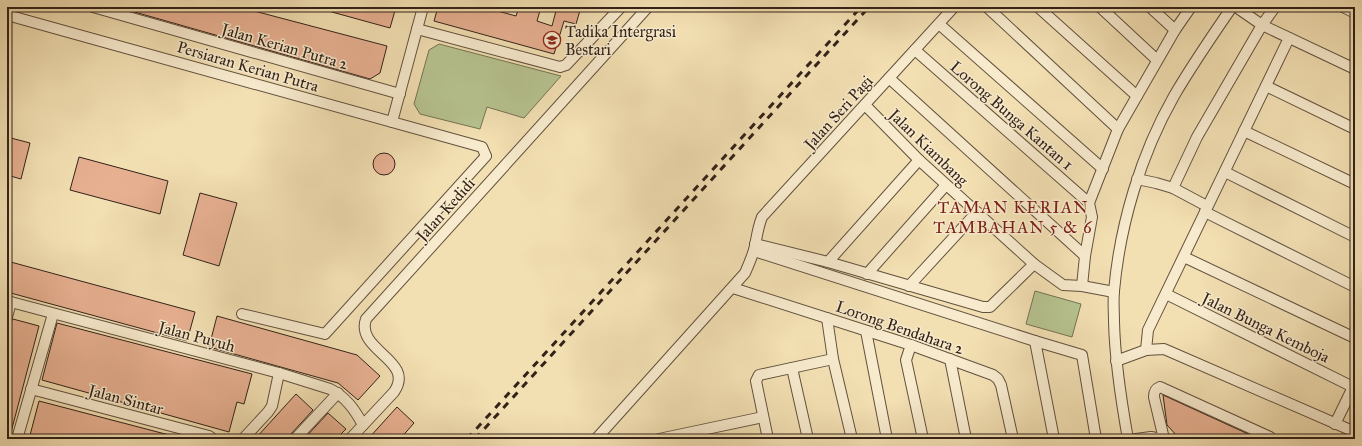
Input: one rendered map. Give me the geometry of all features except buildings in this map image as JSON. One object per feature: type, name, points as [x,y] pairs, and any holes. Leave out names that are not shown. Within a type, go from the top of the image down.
[{"type":"street","name":"Jalan Kerian Putra 2","points":[[93,7],[400,94]]},
{"type":"street","points":[[392,122],[423,7]]},
{"type":"street","points":[[417,29],[554,67],[560,67],[566,65],[622,7]]},
{"type":"street","name":"Jalan Kedidi","points":[[350,439],[399,385],[399,374],[394,365],[364,332],[366,319],[648,7]]},
{"type":"street","name":"Jalan Seri Pagi","points":[[596,439],[745,273],[754,248],[758,227],[762,217],[954,7]]},
{"type":"street","points":[[987,7],[1118,129]]},
{"type":"street","points":[[1038,7],[1137,96]]},
{"type":"street","points":[[1100,7],[1157,60]]},
{"type":"street","points":[[1150,7],[1175,30]]},
{"type":"street","points":[[1082,286],[1085,256],[1092,217],[1089,203],[1102,169],[1118,129],[1157,60],[1191,7]]},
{"type":"street","points":[[1128,439],[1120,396],[1116,361],[1114,292],[1123,232],[1137,179],[1173,96],[1204,46],[1232,7]]},
{"type":"street","points":[[1236,7],[1262,25],[1355,69]]},
{"type":"street","points":[[1173,188],[1197,137],[1262,25],[1275,7]]},
{"type":"street","points":[[1343,7],[1355,13]]},
{"type":"street","name":"Persiaran Kerian Putra","points":[[11,13],[482,147],[486,156],[325,334],[242,314]]},
{"type":"street","points":[[939,24],[1102,169]]},
{"type":"street","points":[[1146,350],[1148,330],[1184,257],[1204,208],[1225,172],[1289,38]]},
{"type":"street","name":"Lorong Bunga Kantan 1","points":[[915,50],[1089,203]]},
{"type":"street","points":[[889,78],[1085,256]]},
{"type":"street","points":[[1266,86],[1355,129]]},
{"type":"street","name":"Jalan Kiambang","points":[[865,105],[919,160],[1034,264],[1063,285],[1082,286],[1114,292]]},
{"type":"street","points":[[1244,131],[1355,184]]},
{"type":"street","points":[[828,262],[919,160]]},
{"type":"street","points":[[1225,172],[1355,237]]},
{"type":"street","points":[[1137,179],[1173,188],[1204,208],[1355,287]]},
{"type":"street","points":[[867,274],[946,185]]},
{"type":"street","points":[[909,286],[977,212]]},
{"type":"street","points":[[754,248],[828,262],[983,307],[990,306],[1034,264]]},
{"type":"street","points":[[754,248],[1035,341],[1082,355],[1096,439]]},
{"type":"street","points":[[1184,257],[1355,338]]},
{"type":"street","name":"Lorong Bendahara 2","points":[[733,288],[912,345],[993,375],[998,379],[1001,385],[1013,439]]},
{"type":"street","name":"Jalan Bunga Kemboja","points":[[1166,294],[1354,385]]},
{"type":"street","points":[[7,317],[9,302]]},
{"type":"street","name":"Jalan Puyuh","points":[[9,302],[279,373],[330,389],[338,393],[354,410],[363,425]]},
{"type":"street","points":[[17,439],[53,314]]},
{"type":"street","points":[[827,318],[832,359],[852,439]]},
{"type":"street","points":[[866,331],[887,439]]},
{"type":"street","points":[[1035,341],[1054,439]]},
{"type":"street","points":[[912,345],[906,360],[923,439]]},
{"type":"street","points":[[1116,361],[1146,350],[1164,349],[1355,432]]},
{"type":"street","points":[[768,439],[756,381],[759,375],[832,359]]},
{"type":"street","points":[[950,359],[966,439]]},
{"type":"street","points":[[792,368],[808,439]]},
{"type":"street","points":[[243,439],[272,406],[279,373]]},
{"type":"street","points":[[1335,424],[1354,385]]},
{"type":"street","points":[[1164,439],[1154,397],[1154,392],[1160,387],[1272,439]]},
{"type":"street","name":"Jalan Sintar","points":[[31,389],[209,436],[213,439]]},
{"type":"street","points":[[295,439],[338,393]]},
{"type":"street","points":[[659,439],[764,417]]},
{"type":"street","points":[[1136,439],[1151,437],[1161,439]]},
{"type":"green space","points":[[439,44],[561,76],[524,118],[487,107],[480,129],[420,114],[414,104],[429,50]]},
{"type":"green space","points":[[1035,291],[1081,304],[1072,337],[1026,324]]},
{"type":"railway","points":[[467,439],[861,7]]},
{"type":"railway","points":[[475,439],[869,7]]},
{"type":"place","name":"Tadika Intergrasi Bestari","points":[[552,40]]},
{"type":"district","name":"TAMAN KERIAN TAMBAHAN 5 & 6","points":[[1013,217]]}]
